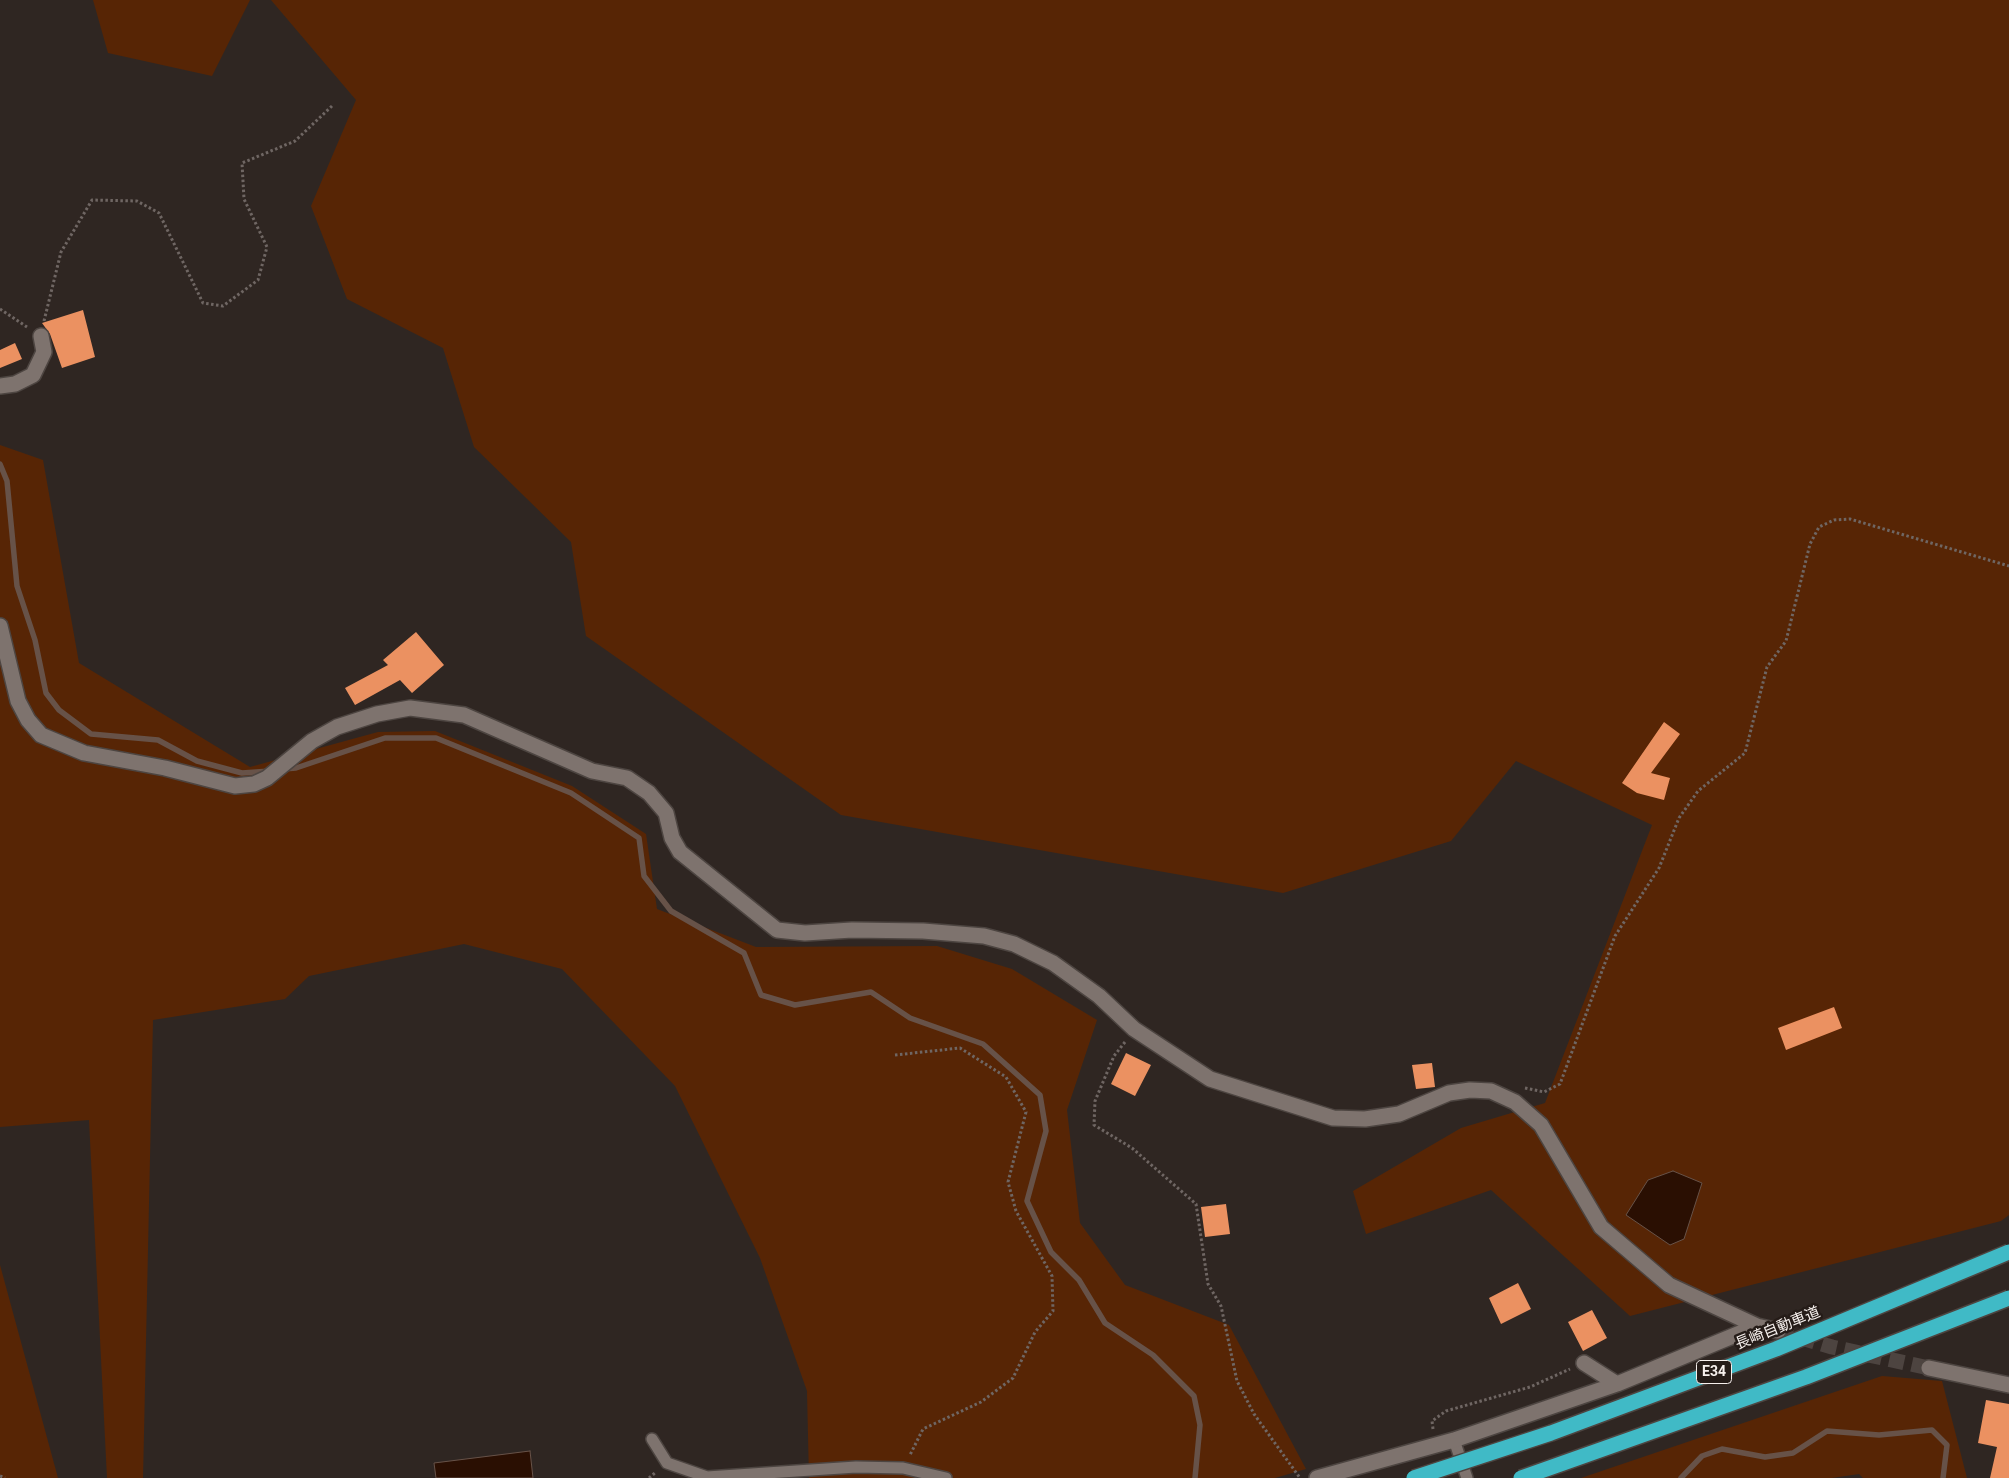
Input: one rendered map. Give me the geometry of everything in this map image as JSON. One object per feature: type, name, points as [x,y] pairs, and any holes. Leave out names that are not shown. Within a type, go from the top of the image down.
[{"type":"highway","name":"長崎自動車道","points":[[1414,1478],[1551,1433],[1776,1349],[2009,1252]]},
{"type":"highway","name":"E34","points":[[1521,1478],[1806,1377],[2009,1298]]},
{"type":"street","points":[[0,386],[16,384],[33,375],[44,352],[41,336]]},
{"type":"street","points":[[0,626],[18,701],[28,720],[41,735],[84,753],[166,768],[235,786],[254,784],[268,778],[312,741],[336,727],[377,714],[410,708],[464,715],[592,771],[627,778],[649,793],[666,813],[672,838],[680,852],[778,930],[805,933],[852,930],[923,931],[984,936],[1014,944],[1053,962],[1099,996],[1134,1029],[1210,1079],[1333,1118],[1365,1119],[1399,1114],[1449,1092],[1491,1091],[1515,1102],[1540,1125],[1601,1227],[1669,1285],[1758,1326],[1778,1331]]},
{"type":"street","points":[[1317,1478],[1454,1440],[1617,1384],[1758,1326]]},
{"type":"street","points":[[1584,1363],[1617,1384]]},
{"type":"street","points":[[1929,1368],[2009,1385]]},
{"type":"lane","points":[[652,1440],[666,1463],[707,1477],[856,1467],[904,1468],[946,1478]]},
{"type":"lane","points":[[1454,1440],[1467,1478]]},
{"type":"path","points":[[0,309],[41,336],[60,252],[92,200],[137,201],[160,213],[203,303],[223,306],[258,280],[267,247],[244,199],[242,163],[295,141],[332,106]]},
{"type":"path","points":[[1519,1086],[1544,1092],[1560,1084],[1615,936],[1659,868],[1679,818],[1698,791],[1745,753],[1767,667],[1786,640],[1810,544],[1819,528],[1834,520],[1850,519],[2009,566]]},
{"type":"path","points":[[1134,1029],[1114,1056],[1095,1101],[1094,1125],[1132,1148],[1196,1204],[1208,1284],[1221,1306],[1237,1381],[1254,1414],[1300,1478]]},
{"type":"path","points":[[895,1055],[960,1048],[1006,1077],[1026,1112],[1008,1182],[1016,1211],[1052,1276],[1053,1311],[1035,1332],[1014,1378],[981,1402],[923,1429],[904,1468]]},
{"type":"path","points":[[1454,1440],[1433,1433],[1432,1421],[1446,1412],[1530,1386],[1584,1363]]},
{"type":"path","points":[[0,1476],[5,1478]]},
{"type":"shaded area","points":[[93,0],[250,0],[212,76],[108,53]]},
{"type":"shaded area","points":[[271,0],[2009,0],[2009,1215],[2001,1221],[1630,1316],[1491,1190],[1366,1234],[1353,1191],[1461,1128],[1545,1103],[1652,825],[1516,761],[1451,841],[1283,893],[841,815],[586,636],[571,542],[474,447],[443,348],[347,299],[311,206],[356,100]]},
{"type":"shaded area","points":[[0,445],[43,460],[79,663],[250,767],[378,732],[435,731],[572,786],[646,834],[657,909],[756,947],[937,946],[1012,969],[1097,1020],[1067,1110],[1080,1223],[1125,1285],[1229,1325],[1306,1469],[1275,1478],[809,1478],[807,1391],[760,1258],[675,1086],[562,969],[464,944],[309,976],[285,999],[153,1020],[143,1478],[107,1478],[89,1120],[0,1127]]},
{"type":"shaded area","points":[[1673,1171],[1702,1183],[1684,1239],[1670,1245],[1626,1215],[1648,1180]]},
{"type":"shaded area","points":[[0,1265],[58,1478],[0,1478]]},
{"type":"shaded area","points":[[1882,1376],[1942,1381],[1967,1478],[1863,1478],[1859,1474],[1832,1478],[1581,1478]]},
{"type":"shaded area","points":[[530,1451],[533,1478],[436,1478],[434,1463]]},
{"type":"building","points":[[83,310],[95,357],[62,368],[50,334],[42,323]]},
{"type":"building","points":[[15,343],[22,359],[0,368],[0,350]]},
{"type":"building","points":[[416,632],[444,665],[412,693],[400,680],[355,705],[345,688],[388,665],[383,660]]},
{"type":"building","points":[[1664,722],[1680,734],[1651,773],[1670,778],[1664,800],[1637,793],[1622,783]]},
{"type":"building","points":[[1834,1007],[1842,1028],[1786,1050],[1778,1028]]},
{"type":"building","points":[[1126,1053],[1151,1065],[1135,1096],[1111,1084]]},
{"type":"building","points":[[1432,1063],[1435,1087],[1416,1089],[1412,1065]]},
{"type":"building","points":[[1226,1204],[1230,1234],[1205,1237],[1201,1207]]},
{"type":"building","points":[[1518,1283],[1531,1309],[1501,1324],[1489,1298]]},
{"type":"building","points":[[1592,1310],[1607,1338],[1583,1351],[1568,1322]]},
{"type":"building","points":[[1986,1400],[2009,1404],[2009,1478],[1990,1478],[1997,1447],[1978,1443]]},
{"type":"waterway","points":[[0,464],[7,481],[17,586],[35,640],[46,693],[59,710],[91,734],[158,740],[197,761],[242,773],[270,771]]},
{"type":"waterway","points":[[284,769],[296,768],[385,738],[436,738],[571,793],[639,838],[644,876],[671,911],[744,953],[761,995],[795,1005],[871,992],[910,1018],[983,1044],[1040,1095],[1046,1131],[1027,1201],[1051,1252],[1079,1280],[1105,1323],[1153,1355],[1194,1396],[1200,1425],[1195,1478]]},
{"type":"waterway","points":[[1681,1478],[1702,1456],[1722,1449],[1765,1457],[1793,1453],[1827,1431],[1879,1435],[1932,1430],[1947,1445],[1943,1478]]},
{"type":"tunnel","points":[[1778,1331],[1832,1347],[1929,1368]]}]
